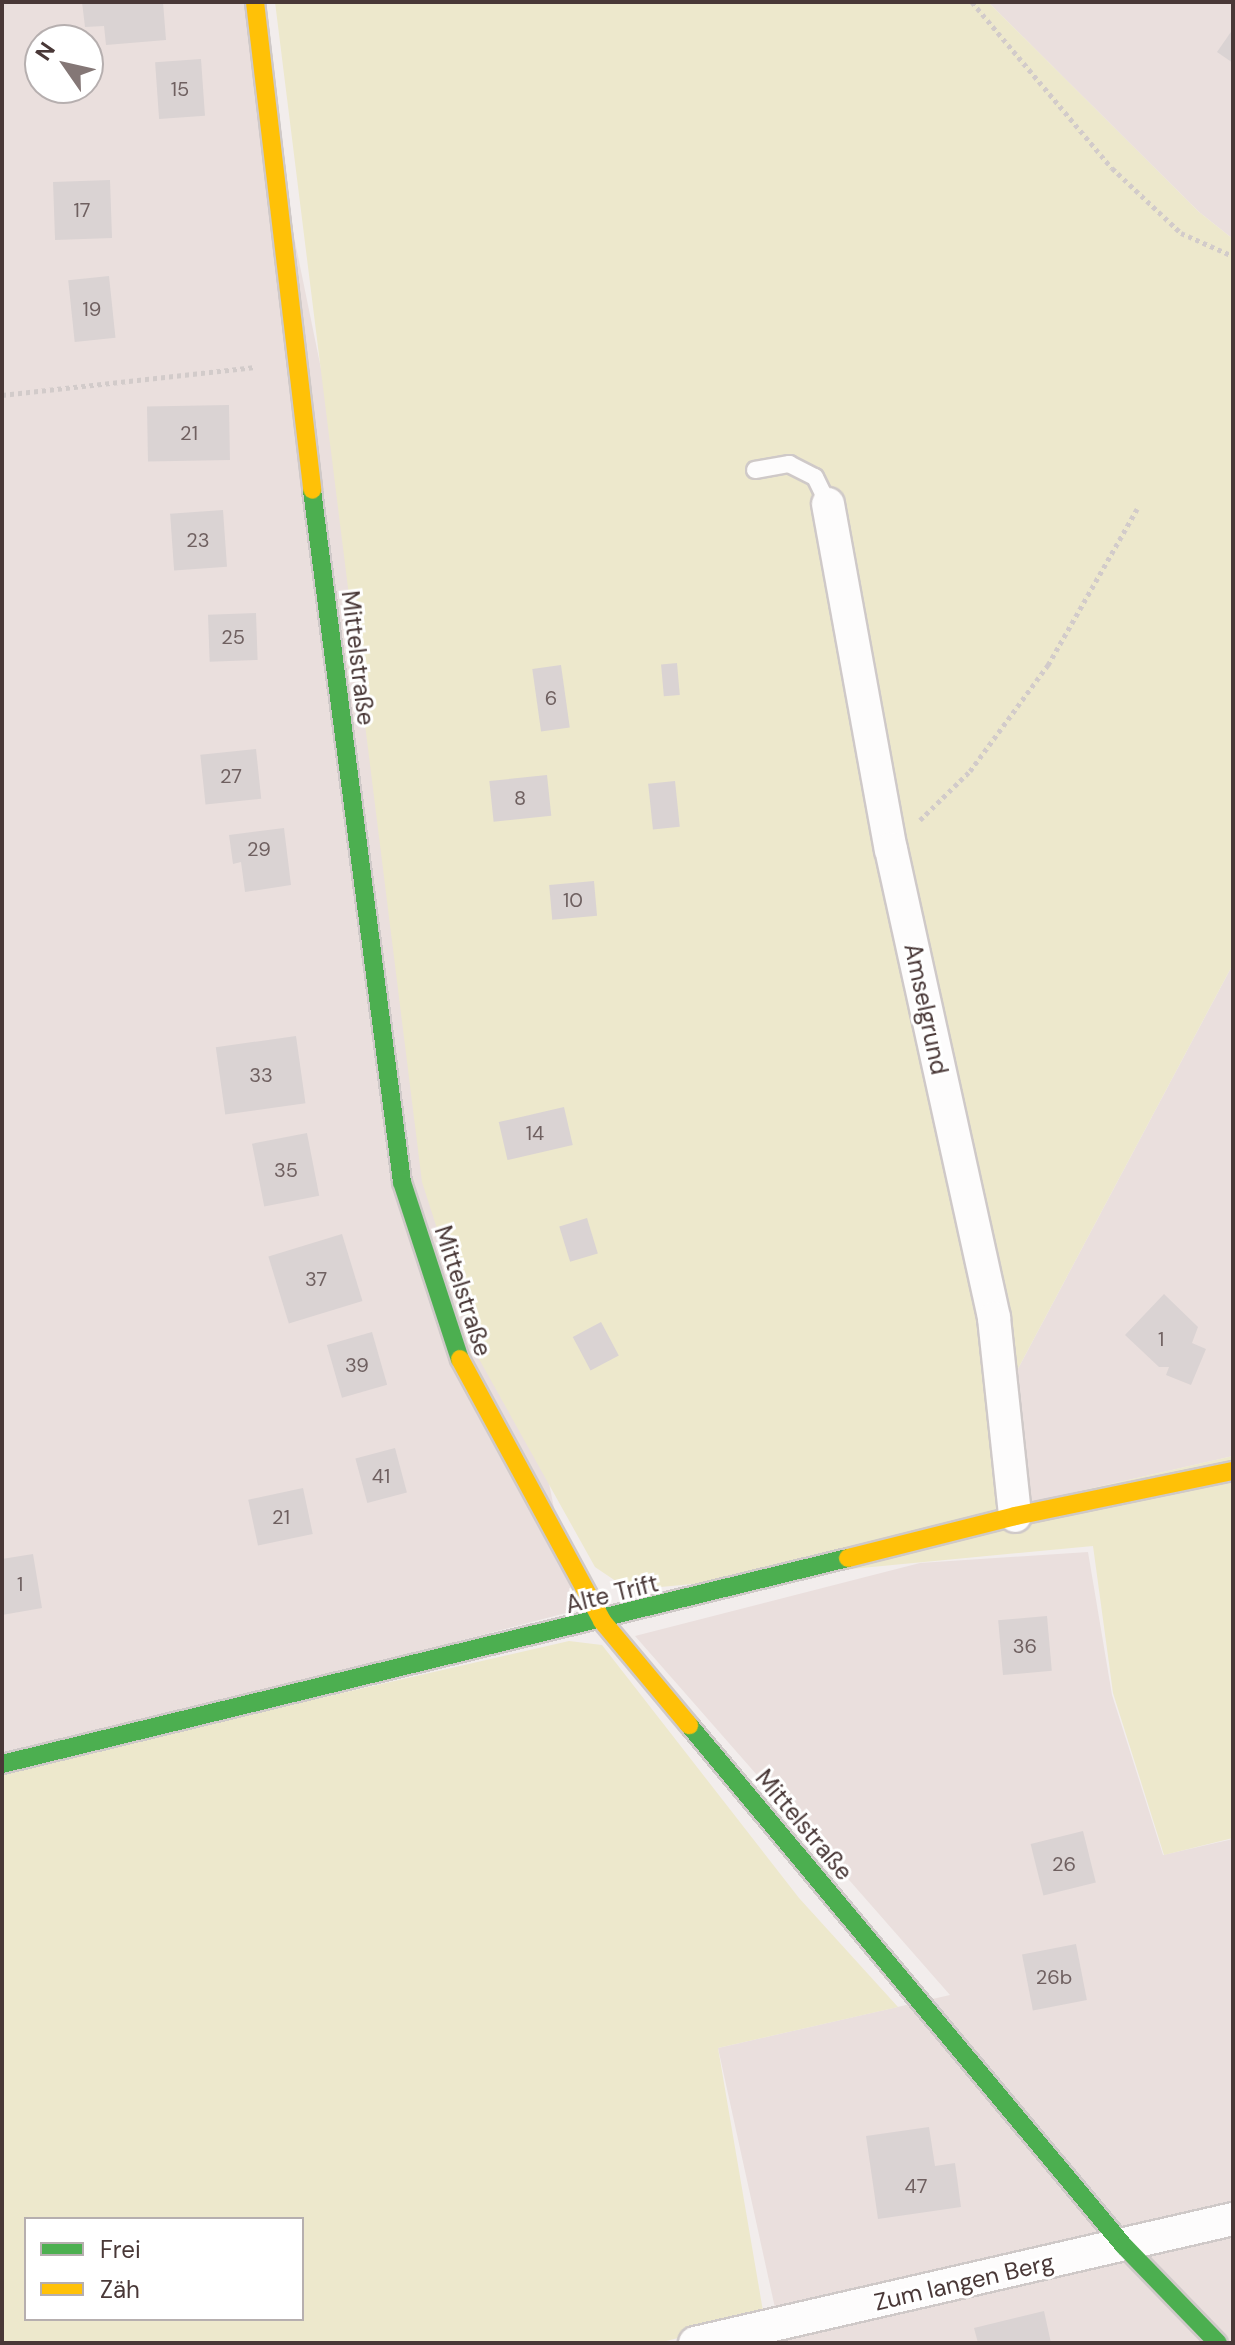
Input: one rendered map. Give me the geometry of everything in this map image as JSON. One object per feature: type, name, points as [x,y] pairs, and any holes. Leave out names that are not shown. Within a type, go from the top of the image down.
[{"type":"street","name":"Mittelstraße","points":[[255,2],[295,363],[402,1182],[463,1370],[602,1621],[1124,2246],[1218,2343]]},
{"type":"street","name":"Amselgrund","points":[[828,504],[891,849],[994,1318],[1015,1516]]},
{"type":"street","name":"Alte Trift","points":[[2,1764],[602,1621],[1015,1516],[1233,1471]]},
{"type":"street","name":"Zum langen Berg","points":[[695,2343],[1233,2219]]},
{"type":"lane","points":[[755,470],[789,464],[815,477],[828,504]]},
{"type":"path","points":[[972,2],[1112,168],[1181,233],[1233,256]]},
{"type":"path","points":[[2,395],[295,363]]},
{"type":"path","points":[[891,849],[970,771],[1048,665],[1137,509]]},
{"type":"shaded area","points":[[2,2],[246,2],[571,1591],[566,1613],[2,1761]]},
{"type":"shaded area","points":[[275,2],[988,2],[1199,212],[1233,239],[1233,964],[1003,1397],[1023,1504],[1233,1456],[1233,1838],[1164,1855],[1113,1693],[1093,1546],[629,1590],[595,1567],[479,1359],[422,1182]]},
{"type":"shaded area","points":[[988,2],[1233,2],[1233,239],[1199,212]]},
{"type":"shaded area","points":[[1233,964],[1233,1456],[1023,1504],[1003,1397]]},
{"type":"shaded area","points":[[1088,1552],[1112,1695],[1163,1855],[1233,1839],[1233,2343],[772,2343],[782,2340],[718,2048],[950,1995],[635,1636],[920,1563]]},
{"type":"shaded area","points":[[569,1641],[602,1645],[799,1898],[898,2007],[718,2048],[764,2317],[658,2343],[2,2343],[2,1771]]},
{"type":"building","points":[[82,2],[163,2],[166,40],[106,45],[104,24],[85,24]]},
{"type":"building","points":[[1233,29],[1233,63],[1217,52]]},
{"type":"building","points":[[201,59],[205,116],[159,119],[155,62]]},
{"type":"building","points":[[110,180],[112,238],[55,240],[53,182]]},
{"type":"building","points":[[109,276],[115,338],[75,342],[68,280]]},
{"type":"building","points":[[229,405],[230,460],[148,461],[147,406]]},
{"type":"building","points":[[223,510],[227,567],[174,571],[170,514]]},
{"type":"building","points":[[256,613],[258,660],[210,662],[208,615]]},
{"type":"building","points":[[677,663],[680,695],[664,696],[661,664]]},
{"type":"building","points":[[561,665],[570,727],[541,731],[532,669]]},
{"type":"building","points":[[256,749],[261,799],[206,805],[200,755]]},
{"type":"building","points":[[547,775],[551,816],[494,822],[489,781]]},
{"type":"building","points":[[675,781],[680,827],[653,830],[648,784]]},
{"type":"building","points":[[284,828],[291,885],[245,892],[241,862],[233,864],[229,835]]},
{"type":"building","points":[[594,881],[597,916],[552,920],[549,885]]},
{"type":"building","points":[[296,1036],[305,1103],[225,1115],[216,1047]]},
{"type":"building","points":[[564,1107],[573,1145],[507,1160],[499,1122]]},
{"type":"building","points":[[307,1133],[319,1196],[264,1207],[252,1144]]},
{"type":"building","points":[[587,1218],[598,1253],[570,1262],[559,1226]]},
{"type":"building","points":[[342,1234],[362,1301],[289,1323],[268,1257]]},
{"type":"building","points":[[1164,1294],[1198,1327],[1192,1343],[1206,1349],[1191,1385],[1166,1375],[1169,1367],[1159,1367],[1125,1335]]},
{"type":"building","points":[[601,1322],[619,1356],[591,1371],[573,1337]]},
{"type":"building","points":[[372,1332],[387,1385],[342,1398],[327,1345]]},
{"type":"building","points":[[395,1448],[407,1492],[367,1503],[355,1459]]},
{"type":"building","points":[[303,1488],[313,1534],[258,1546],[248,1500]]},
{"type":"building","points":[[33,1554],[42,1608],[2,1615],[2,1559]]},
{"type":"building","points":[[1047,1616],[1052,1671],[1003,1675],[998,1620]]},
{"type":"building","points":[[1083,1831],[1096,1882],[1043,1895],[1031,1844]]},
{"type":"building","points":[[1076,1944],[1087,2000],[1033,2010],[1022,1954]]},
{"type":"building","points":[[929,2127],[935,2166],[955,2163],[961,2207],[878,2219],[866,2136]]},
{"type":"building","points":[[1044,2311],[1051,2343],[978,2343],[974,2328]]},
{"type":"traffic: fast","points":[[312,490],[402,1182],[460,1359]]},
{"type":"traffic: fast","points":[[2,1764],[848,1558]]},
{"type":"traffic: fast","points":[[689,1725],[1124,2246],[1218,2343]]},
{"type":"traffic: slow","points":[[255,2],[312,490]]},
{"type":"traffic: slow","points":[[460,1359],[602,1621],[689,1725]]},
{"type":"traffic: slow","points":[[848,1558],[1015,1516],[1233,1471]]}]
